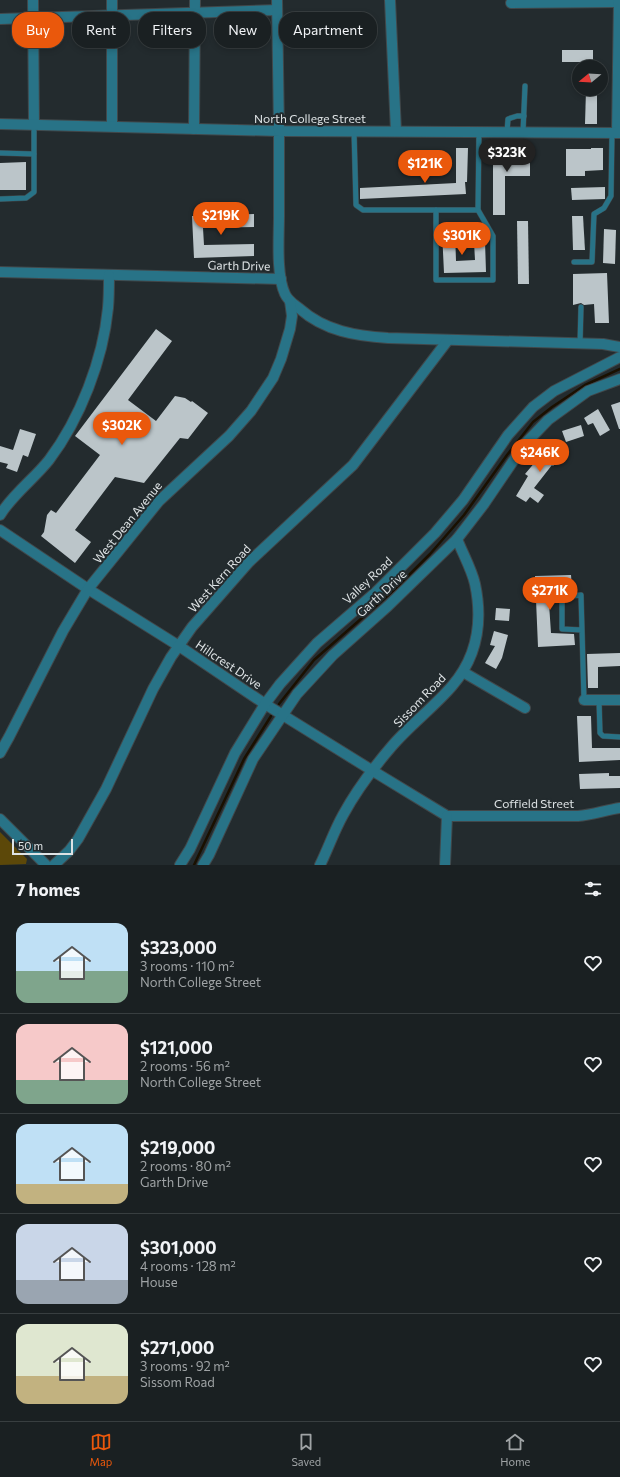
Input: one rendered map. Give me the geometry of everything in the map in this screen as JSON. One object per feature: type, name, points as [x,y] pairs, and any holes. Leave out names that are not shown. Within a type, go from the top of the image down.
[{"type":"street","points":[[33,0],[33,12]]},
{"type":"street","points":[[112,0],[112,12]]},
{"type":"street","points":[[195,0],[195,12],[277,5],[279,236],[281,279]]},
{"type":"street","points":[[390,0],[396,131]]},
{"type":"street","points":[[511,3],[620,1],[619,104],[616,133]]},
{"type":"street","points":[[0,19],[12,19]]},
{"type":"street","points":[[33,48],[34,125]]},
{"type":"street","points":[[112,48],[112,126]]},
{"type":"street","points":[[194,129],[195,48]]},
{"type":"street","name":"North College Street","points":[[0,124],[279,131],[616,133]]},
{"type":"street","name":"Garth Drive","points":[[0,272],[281,279],[285,294],[290,301],[317,322],[337,331],[360,336],[603,344],[620,347]]},
{"type":"street","points":[[0,514],[10,500],[39,472],[50,458],[71,425],[85,396],[100,352],[104,334],[108,308],[109,275]]},
{"type":"street","name":"West Dean Avenue","points":[[0,753],[63,631],[88,589],[159,500],[213,451],[252,411],[273,378],[281,359],[292,316],[290,301]]},
{"type":"street","name":"West Kern Road","points":[[54,865],[69,851],[94,812],[153,689],[179,646],[197,622],[249,562],[353,465],[448,340]]},
{"type":"street","name":"Valley Road","points":[[180,865],[190,848],[235,753],[265,704],[280,684],[317,643],[376,592],[435,533],[462,500],[508,435],[533,407],[554,391],[620,357]]},
{"type":"street","name":"Garth Drive","points":[[203,865],[254,759],[297,694],[333,655],[388,606],[456,539],[484,504],[524,445],[548,420],[588,391],[620,378]]},
{"type":"street","name":"Hillcrest Drive","points":[[0,530],[88,589],[179,646],[265,704],[447,816]]},
{"type":"street","name":"Sissom Road","points":[[320,865],[342,816],[356,793],[393,746],[452,686],[463,672],[477,640],[479,624],[474,582],[456,539]]},
{"type":"street","points":[[463,672],[525,708]]},
{"type":"street","points":[[584,700],[620,700]]},
{"type":"street","name":"Coffield Street","points":[[447,816],[578,816],[620,808]]},
{"type":"street","points":[[445,865],[447,816]]},
{"type":"street","points":[[0,819],[46,865]]},
{"type":"lane","points":[[523,132],[525,86]]},
{"type":"lane","points":[[507,132],[508,119],[517,116],[524,116]]},
{"type":"lane","points":[[0,199],[26,198],[34,192],[34,125]]},
{"type":"lane","points":[[354,131],[356,205],[363,210],[478,210]]},
{"type":"lane","points":[[436,210],[436,280],[492,280],[494,236],[478,210],[479,132]]},
{"type":"lane","points":[[574,262],[592,262],[594,214],[604,208],[611,196],[616,133]]},
{"type":"lane","points":[[0,154],[34,154]]},
{"type":"lane","points":[[580,344],[581,307]]},
{"type":"lane","points":[[582,630],[562,629],[562,596],[581,595],[582,630],[584,700]]},
{"type":"lane","points":[[599,700],[600,732],[603,736],[620,737]]},
{"type":"shaded area","points":[[0,832],[27,859],[26,864],[0,865]]},
{"type":"building","points":[[562,50],[593,50],[593,60],[572,60],[572,62],[562,62]]},
{"type":"building","points":[[586,96],[597,96],[597,124],[585,124]]},
{"type":"building","points":[[456,148],[468,148],[467,182],[465,182],[466,194],[360,199],[360,188],[456,183]]},
{"type":"building","points":[[493,148],[530,149],[530,176],[505,176],[505,215],[493,215]]},
{"type":"building","points":[[603,148],[603,170],[585,171],[585,176],[566,176],[566,149]]},
{"type":"building","points":[[26,162],[26,190],[0,190],[0,163]]},
{"type":"building","points":[[605,187],[605,199],[572,200],[571,188]]},
{"type":"building","points":[[254,214],[254,227],[203,228],[204,245],[254,244],[254,256],[194,258],[192,216]]},
{"type":"building","points":[[572,216],[583,216],[585,250],[573,250]]},
{"type":"building","points":[[517,221],[528,221],[529,284],[518,284]]},
{"type":"building","points":[[604,229],[616,230],[615,264],[603,263]]},
{"type":"building","points":[[442,231],[455,231],[456,261],[475,260],[474,242],[485,241],[486,272],[444,273]]},
{"type":"building","points":[[607,273],[609,323],[595,323],[594,304],[584,305],[581,303],[573,305],[573,274]]},
{"type":"building","points":[[156,329],[172,341],[128,400],[156,421],[175,396],[185,398],[191,402],[192,401],[208,413],[188,439],[180,438],[144,483],[115,477],[75,530],[91,542],[75,563],[41,536],[44,532],[47,515],[51,510],[56,513],[100,455],[75,436]]},
{"type":"building","points":[[620,402],[620,429],[619,429],[611,405]]},
{"type":"building","points":[[598,409],[610,430],[600,436],[593,423],[588,425],[584,418]]},
{"type":"building","points":[[581,425],[584,436],[566,442],[562,431]]},
{"type":"building","points":[[20,429],[36,434],[28,457],[23,455],[17,472],[6,468],[8,464],[0,462],[0,446],[13,450]]},
{"type":"building","points":[[553,441],[565,452],[553,466],[552,465],[534,488],[544,495],[538,503],[530,497],[526,502],[516,496],[528,476],[525,474]]},
{"type":"building","points":[[571,575],[572,588],[548,589],[551,633],[574,634],[575,645],[538,647],[535,576]]},
{"type":"building","points":[[496,608],[510,609],[509,621],[495,620]]},
{"type":"building","points":[[494,631],[508,635],[502,658],[496,669],[485,663],[495,646],[490,645]]},
{"type":"building","points":[[620,653],[620,666],[598,667],[598,688],[588,688],[587,654]]},
{"type":"building","points":[[577,716],[591,716],[592,748],[620,748],[620,760],[579,762]]},
{"type":"building","points":[[609,773],[609,776],[620,776],[620,788],[580,789],[579,774]]},
{"type":"waterway","points":[[279,704],[314,660],[394,590],[430,554],[464,515],[507,455],[533,422],[552,407],[585,385],[620,369]]},
{"type":"waterway","points":[[194,865],[244,759],[271,716]]}]
